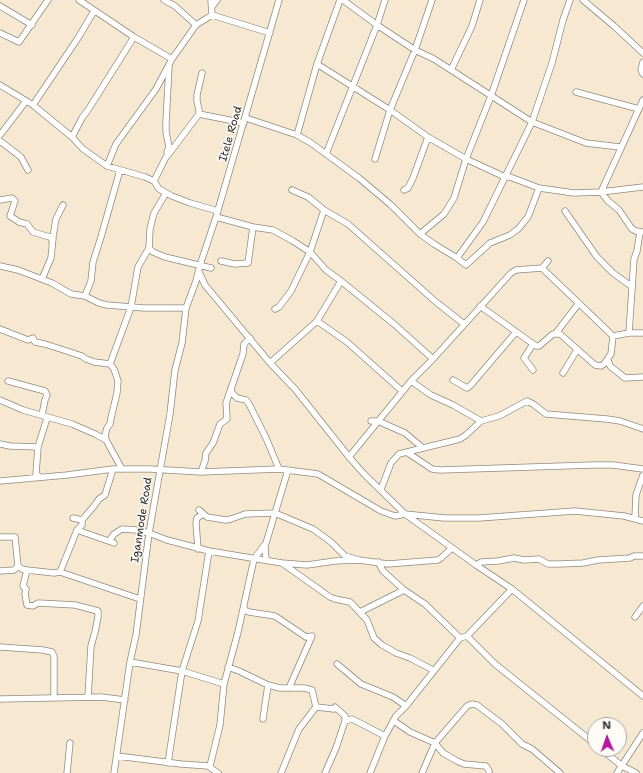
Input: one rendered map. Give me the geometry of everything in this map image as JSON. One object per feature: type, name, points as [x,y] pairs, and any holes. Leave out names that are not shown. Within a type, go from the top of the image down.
[{"type":"street","points":[[0,33],[17,42],[20,41],[48,0]]},
{"type":"street","points":[[78,0],[171,62]]},
{"type":"street","points":[[164,0],[175,6],[196,25]]},
{"type":"street","points":[[211,0],[212,15]]},
{"type":"street","points":[[212,7],[217,0]]},
{"type":"street","name":"Itele Road","points":[[199,272],[245,121],[279,0]]},
{"type":"street","points":[[297,134],[317,64],[341,0],[415,50],[451,70],[532,122],[586,143],[620,147]]},
{"type":"street","points":[[326,154],[377,25],[385,0]]},
{"type":"street","points":[[375,159],[390,110],[415,50],[432,0]]},
{"type":"street","points":[[451,70],[472,26],[480,0]]},
{"type":"street","points":[[420,234],[444,214],[458,189],[466,159],[491,96],[524,0]]},
{"type":"street","points":[[457,258],[483,222],[532,122],[552,63],[563,20],[570,0]]},
{"type":"street","points":[[583,0],[643,53]]},
{"type":"street","points":[[0,6],[32,25]]},
{"type":"street","points":[[33,105],[78,38],[94,11]]},
{"type":"street","points":[[107,166],[116,144],[152,94],[196,25],[212,15],[270,33]]},
{"type":"street","points":[[72,137],[82,118],[134,37]]},
{"type":"street","points":[[168,155],[167,152],[169,146],[166,132],[166,99],[171,62]]},
{"type":"street","points":[[643,62],[641,70],[643,74]]},
{"type":"street","points":[[317,64],[390,110],[428,137],[466,159],[505,177],[510,176],[539,188],[574,193],[601,192],[643,186]]},
{"type":"street","points":[[154,181],[166,157],[199,114],[196,101],[202,73]]},
{"type":"street","points":[[0,85],[33,105],[72,137],[83,149],[107,166],[145,177],[154,181],[159,189],[166,193],[217,214],[253,227],[273,230],[284,235],[310,252],[326,270],[433,359]]},
{"type":"street","points":[[576,92],[639,109]]},
{"type":"street","points":[[601,192],[620,147],[643,100]]},
{"type":"street","points":[[0,135],[26,101]]},
{"type":"street","points":[[199,114],[245,121],[297,134],[359,178],[391,204],[420,234],[457,258],[466,266],[490,243],[515,232],[528,217],[539,188]]},
{"type":"street","points":[[404,190],[408,188],[413,178],[428,137]]},
{"type":"street","points":[[0,141],[21,157],[28,170]]},
{"type":"street","points":[[85,296],[91,281],[93,262],[120,170]]},
{"type":"street","points":[[292,190],[308,197],[324,210],[348,224],[436,302],[464,324]]},
{"type":"street","points":[[601,192],[608,201],[619,210],[632,229],[641,232],[634,258],[629,333]]},
{"type":"street","points":[[110,364],[131,307],[136,272],[149,248],[150,229],[154,213],[166,193]]},
{"type":"street","points":[[0,200],[12,198],[15,201],[10,216],[19,222],[27,224],[33,232],[53,238]]},
{"type":"street","points":[[42,279],[51,258],[56,219],[63,205]]},
{"type":"street","points":[[275,308],[279,307],[290,291],[310,252],[324,210]]},
{"type":"street","points":[[565,211],[597,257],[613,273],[632,286]]},
{"type":"street","points":[[221,261],[235,264],[248,264],[253,227]]},
{"type":"street","points":[[149,248],[153,252],[165,257],[211,268]]},
{"type":"street","points":[[349,457],[402,391],[511,273],[516,270],[542,268],[548,261]]},
{"type":"street","points":[[0,266],[18,270],[42,279],[71,294],[85,296],[98,303],[144,308],[186,308]]},
{"type":"street","points":[[542,268],[614,336]]},
{"type":"street","points":[[199,272],[205,285],[270,363],[295,389],[349,457],[364,474],[405,514],[512,589],[643,696]]},
{"type":"street","name":"Iganmode Road","points":[[114,773],[130,662],[136,635],[149,533],[170,414],[175,370],[182,343],[186,308],[199,272]]},
{"type":"street","points":[[196,281],[205,285]]},
{"type":"street","points":[[270,363],[317,321],[341,281]]},
{"type":"street","points":[[480,306],[533,344],[539,346],[556,333],[579,303]]},
{"type":"street","points":[[317,321],[347,342],[402,391]]},
{"type":"street","points":[[0,329],[28,340],[33,338],[35,342],[82,356],[86,360],[110,364],[117,375],[118,386],[110,424],[104,437]]},
{"type":"street","points":[[453,380],[467,388],[470,386],[516,332]]},
{"type":"street","points":[[556,333],[560,334],[595,366],[601,366],[608,360],[611,354],[614,336]]},
{"type":"street","points":[[614,336],[629,333],[643,333]]},
{"type":"street","points":[[201,472],[206,453],[213,443],[220,424],[226,419],[226,403],[243,354],[244,344],[250,338]]},
{"type":"street","points":[[533,344],[524,358],[533,370]]},
{"type":"street","points":[[563,373],[577,350]]},
{"type":"street","points":[[608,360],[610,366],[623,378],[643,377]]},
{"type":"street","points":[[8,381],[45,391],[47,395],[38,447],[36,474],[40,477]]},
{"type":"street","points":[[411,381],[432,395],[481,421]]},
{"type":"street","points":[[231,388],[232,393],[237,398],[246,400],[249,404],[279,469]]},
{"type":"street","points":[[0,400],[24,410],[72,424],[104,437],[122,469]]},
{"type":"street","points":[[381,489],[391,463],[399,454],[460,439],[481,421],[499,416],[527,402],[533,404],[546,414],[620,421],[643,429]]},
{"type":"street","points":[[371,421],[378,420],[410,436],[423,448]]},
{"type":"street","points":[[0,444],[10,446],[38,447]]},
{"type":"street","points":[[408,453],[432,469],[440,470],[593,465],[613,465],[643,469]]},
{"type":"street","points":[[60,572],[77,530],[82,525],[82,520],[99,499],[105,495],[113,469]]},
{"type":"street","points":[[0,481],[113,469],[161,469],[201,472],[279,469],[318,474],[381,512],[395,516],[405,514],[444,518],[479,518],[575,511],[624,516],[643,521]]},
{"type":"street","points":[[266,560],[265,546],[288,470]]},
{"type":"street","points":[[635,518],[636,495],[643,475]]},
{"type":"street","points":[[198,549],[196,523],[201,512],[207,517],[226,520],[245,514],[275,513],[313,529],[331,542],[345,556],[359,560]]},
{"type":"street","points":[[73,518],[82,520]]},
{"type":"street","points":[[77,530],[112,542],[114,534],[122,529],[136,530],[198,549],[254,559],[307,565],[335,561],[359,560],[388,564],[438,560],[452,548]]},
{"type":"street","points":[[0,537],[15,537],[18,566]]},
{"type":"street","points":[[210,766],[220,725],[224,684],[244,606],[254,559],[265,546]]},
{"type":"street","points":[[168,763],[182,671],[198,622],[209,551]]},
{"type":"street","points":[[476,565],[481,562],[514,558],[521,560],[539,559],[548,564],[560,564],[583,563],[598,560],[643,556]]},
{"type":"street","points":[[378,562],[383,571],[404,590],[425,604],[460,638]]},
{"type":"street","points":[[282,563],[335,600],[350,602],[367,620],[374,638],[382,645],[396,654],[410,658],[433,670]]},
{"type":"street","points":[[18,566],[27,570],[60,572],[140,599]]},
{"type":"street","points":[[0,571],[10,572],[18,566]]},
{"type":"street","points":[[27,570],[23,586],[26,589],[27,605],[33,606],[38,603],[75,605],[98,611],[95,632],[90,646],[88,697]]},
{"type":"street","points":[[370,773],[385,736],[396,716],[406,706],[433,670],[460,638],[467,636],[512,589]]},
{"type":"street","points":[[360,612],[404,590]]},
{"type":"street","points":[[244,606],[244,610],[275,616],[306,637],[312,636],[294,673],[289,688]]},
{"type":"street","points":[[635,617],[643,606]]},
{"type":"street","points":[[467,636],[495,664],[587,738]]},
{"type":"street","points":[[0,647],[52,652],[54,656],[54,698]]},
{"type":"street","points":[[130,662],[182,671],[224,684]]},
{"type":"street","points":[[337,664],[361,684],[393,697],[406,706]]},
{"type":"street","points":[[228,667],[268,685],[280,688],[312,690],[316,707]]},
{"type":"street","points":[[263,719],[268,685]]},
{"type":"street","points":[[0,699],[100,697],[124,700]]},
{"type":"street","points":[[422,773],[435,743],[467,706],[472,704],[475,704],[502,724],[522,744],[532,749],[560,773]]},
{"type":"street","points":[[316,707],[334,709],[335,707],[345,719]]},
{"type":"street","points":[[281,773],[299,729],[316,707]]},
{"type":"street","points":[[345,719],[352,719],[385,736]]},
{"type":"street","points":[[325,773],[336,748],[345,719]]},
{"type":"street","points":[[394,721],[410,732],[435,743],[443,753],[457,761],[464,764],[486,766],[489,772]]},
{"type":"street","points":[[617,773],[643,733]]},
{"type":"street","points":[[67,773],[70,743]]},
{"type":"street","points":[[117,756],[168,763],[210,766],[218,773]]},
{"type":"street","points":[[611,757],[622,766],[636,773]]}]
